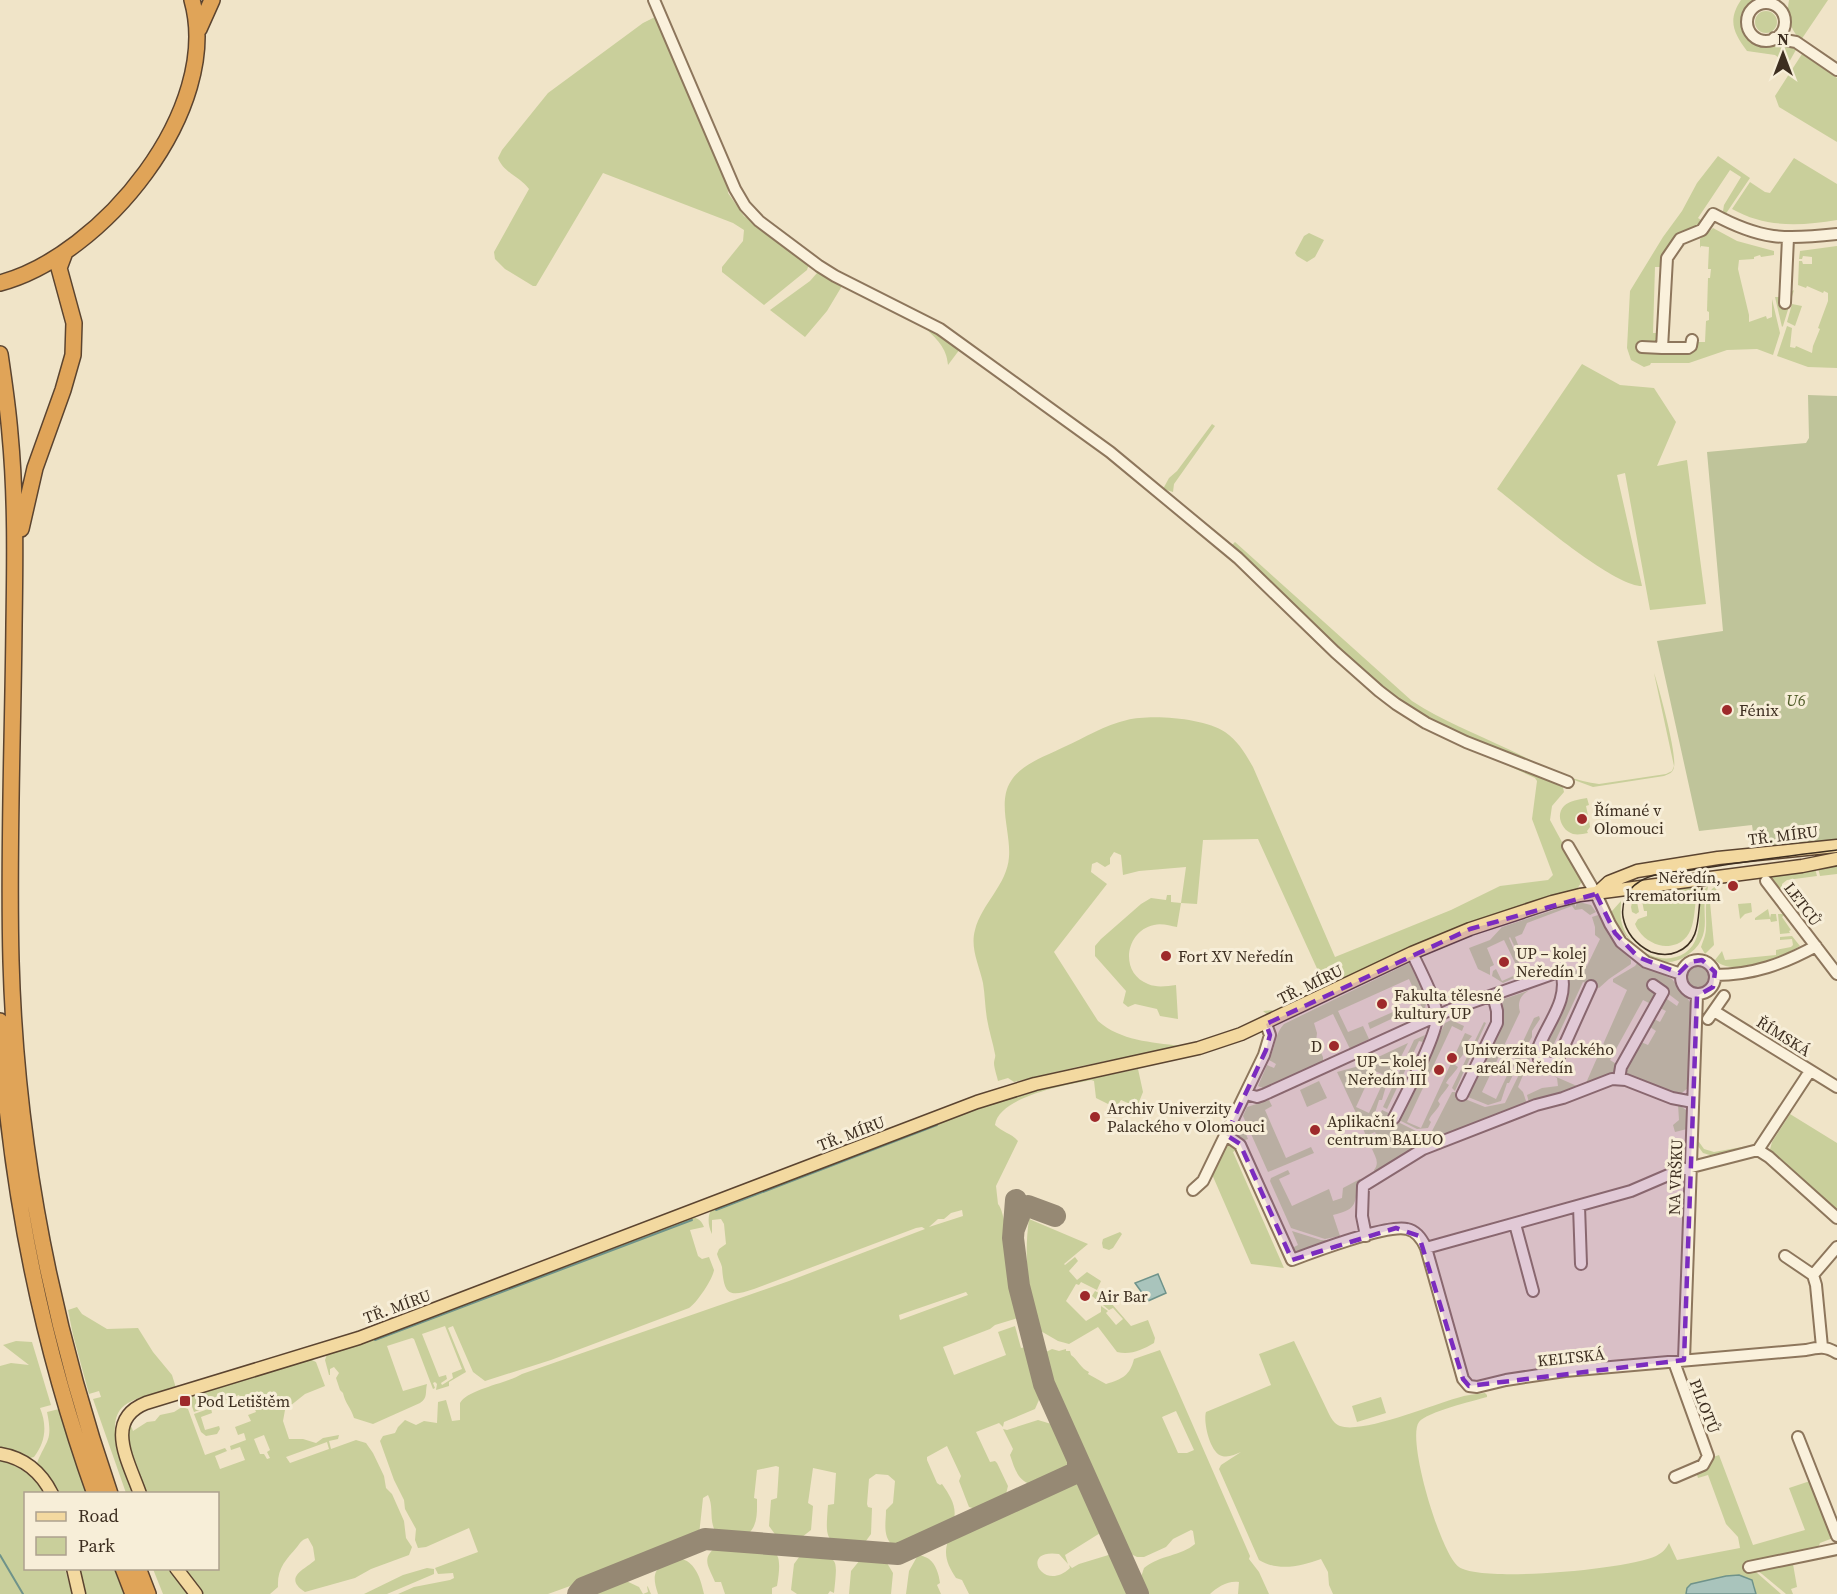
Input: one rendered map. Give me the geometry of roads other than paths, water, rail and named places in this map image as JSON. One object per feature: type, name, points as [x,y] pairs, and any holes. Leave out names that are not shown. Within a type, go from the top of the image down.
[{"type":"highway","points":[[0,283],[36,270],[88,235],[113,213],[136,186],[158,154],[175,122],[193,71],[196,23],[192,0]]},
{"type":"highway","points":[[196,43],[202,19],[212,0]]},
{"type":"highway","points":[[15,580],[21,528],[30,485],[45,435],[68,377],[73,356],[74,323],[60,268],[65,252]]},
{"type":"highway","points":[[0,354],[10,436],[15,580],[11,940],[18,1076],[30,1174],[53,1296],[71,1369],[109,1492]]},
{"type":"highway","points":[[0,1021],[12,1144],[30,1253],[57,1371],[94,1492]]},
{"type":"highway","points":[[123,1570],[133,1594]]},
{"type":"highway","points":[[138,1570],[148,1594]]},
{"type":"main road","name":"TŘ. MÍRU","points":[[1596,894],[1610,882],[1637,872],[1718,858],[1837,846]]},
{"type":"main road","name":"TŘ. MÍRU","points":[[139,1492],[123,1442],[122,1428],[129,1413],[146,1403],[359,1338],[978,1102],[1064,1077],[1208,1046],[1266,1024],[1412,953],[1519,912],[1574,896],[1802,866],[1837,859]]},
{"type":"main road","points":[[0,1454],[15,1457],[30,1465],[51,1492]]},
{"type":"main road","points":[[73,1570],[79,1594]]},
{"type":"main road","points":[[178,1570],[195,1594]]},
{"type":"street","points":[[654,0],[735,189],[752,213],[773,232],[828,272],[940,329],[1110,452],[1238,558],[1335,652],[1379,692],[1396,704],[1426,723],[1466,742],[1568,782]]},
{"type":"street","points":[[1774,39],[1781,33],[1784,0]]},
{"type":"street","points":[[1796,42],[1776,6],[1771,2],[1759,4],[1752,9],[1748,17],[1748,25],[1751,33],[1758,39],[1796,42],[1837,70]]},
{"type":"street","points":[[1662,348],[1666,262],[1680,239],[1702,230],[1713,214],[1753,232],[1788,238],[1837,234]]},
{"type":"street","points":[[1785,303],[1788,238]]},
{"type":"street","points":[[1642,347],[1688,348],[1692,340]]},
{"type":"street","points":[[1569,846],[1596,894],[1613,931],[1631,951],[1650,964],[1681,974]]},
{"type":"street","name":"LETCŮ","points":[[1766,881],[1837,974]]},
{"type":"street","points":[[1716,975],[1769,968],[1816,946]]},
{"type":"street","points":[[1394,1118],[1433,1035],[1437,1016],[1412,953]]},
{"type":"street","points":[[1699,960],[1708,962],[1716,975],[1711,989],[1703,994],[1685,989],[1681,980],[1681,974],[1687,963],[1699,960]]},
{"type":"street","points":[[1246,1094],[1257,1097],[1263,1095],[1437,1016],[1561,971],[1564,983],[1563,994],[1537,1051],[1539,1059],[1553,1064],[1559,1057],[1592,987]]},
{"type":"street","points":[[1619,1079],[1621,1067],[1663,992],[1653,985]]},
{"type":"street","name":"NA VRŠKU","points":[[1679,1361],[1691,1167],[1697,994]]},
{"type":"street","points":[[1462,1095],[1497,1023],[1493,995]]},
{"type":"street","name":"ŘÍMSKÁ","points":[[1724,996],[1711,1015],[1837,1088]]},
{"type":"street","points":[[1192,1190],[1203,1180],[1246,1094],[1270,1040],[1266,1024]]},
{"type":"street","points":[[1226,1135],[1240,1145],[1292,1260],[1390,1229],[1406,1228],[1416,1233],[1426,1248],[1631,1191],[1672,1173],[1758,1150],[1810,1071]]},
{"type":"street","points":[[1366,1236],[1362,1216],[1362,1189],[1365,1184],[1427,1147],[1609,1080],[1630,1081],[1676,1099],[1692,1102]]},
{"type":"street","points":[[1758,1150],[1769,1157],[1837,1218]]},
{"type":"street","points":[[1579,1206],[1581,1264]]},
{"type":"street","points":[[1515,1224],[1533,1291]]},
{"type":"street","points":[[1813,1275],[1837,1247]]},
{"type":"street","name":"KELTSKÁ","points":[[1426,1248],[1463,1379],[1469,1386],[1477,1387],[1565,1371],[1822,1347]]},
{"type":"street","points":[[1785,1256],[1813,1275],[1822,1347],[1837,1353]]},
{"type":"street","name":"PILOTŮ","points":[[1675,1476],[1703,1466],[1708,1456],[1679,1361]]},
{"type":"street","points":[[1798,1437],[1837,1536]]},
{"type":"street","points":[[1749,1568],[1837,1549]]},
{"type":"water","points":[[1158,1274],[1166,1293],[1148,1301],[1135,1283]]},
{"type":"water","points":[[1739,1575],[1752,1580],[1756,1594],[1686,1594],[1691,1584]]},
{"type":"waterway","points":[[716,1210],[937,1125]]},
{"type":"waterway","points":[[375,1340],[692,1220]]},
{"type":"waterway","points":[[0,1555],[23,1594]]},
{"type":"tram line","points":[[1702,888],[1695,933],[1686,947],[1670,954],[1658,954],[1641,946],[1629,933],[1623,917],[1626,897],[1635,885],[1651,876],[1837,850]]},
{"type":"place","name":"Fénix","points":[[1727,710]]},
{"type":"place","name":"Římané v Olomouci","points":[[1582,819]]},
{"type":"place","name":"Neředín, krematorium","points":[[1733,886]]},
{"type":"place","name":"Fort XV Neředín","points":[[1166,956]]},
{"type":"place","name":"UP – kolej Neředín I","points":[[1504,962]]},
{"type":"place","name":"Fakulta tělesné kultury UP","points":[[1382,1004]]},
{"type":"place","name":"D","points":[[1334,1046]]},
{"type":"place","name":"Univerzita Palackého – areál Neředín","points":[[1452,1058]]},
{"type":"place","name":"UP – kolej Neředín III","points":[[1439,1070]]},
{"type":"place","name":"Archiv Univerzity Palackého v Olomouci","points":[[1095,1117]]},
{"type":"place","name":"Aplikační centrum BALUO","points":[[1315,1130]]},
{"type":"place","name":"Air Bar","points":[[1085,1296]]},
{"type":"place","name":"Pod Letištěm","points":[[185,1401]]},
{"type":"park label","name":"U6","points":[[1796,700]]}]
